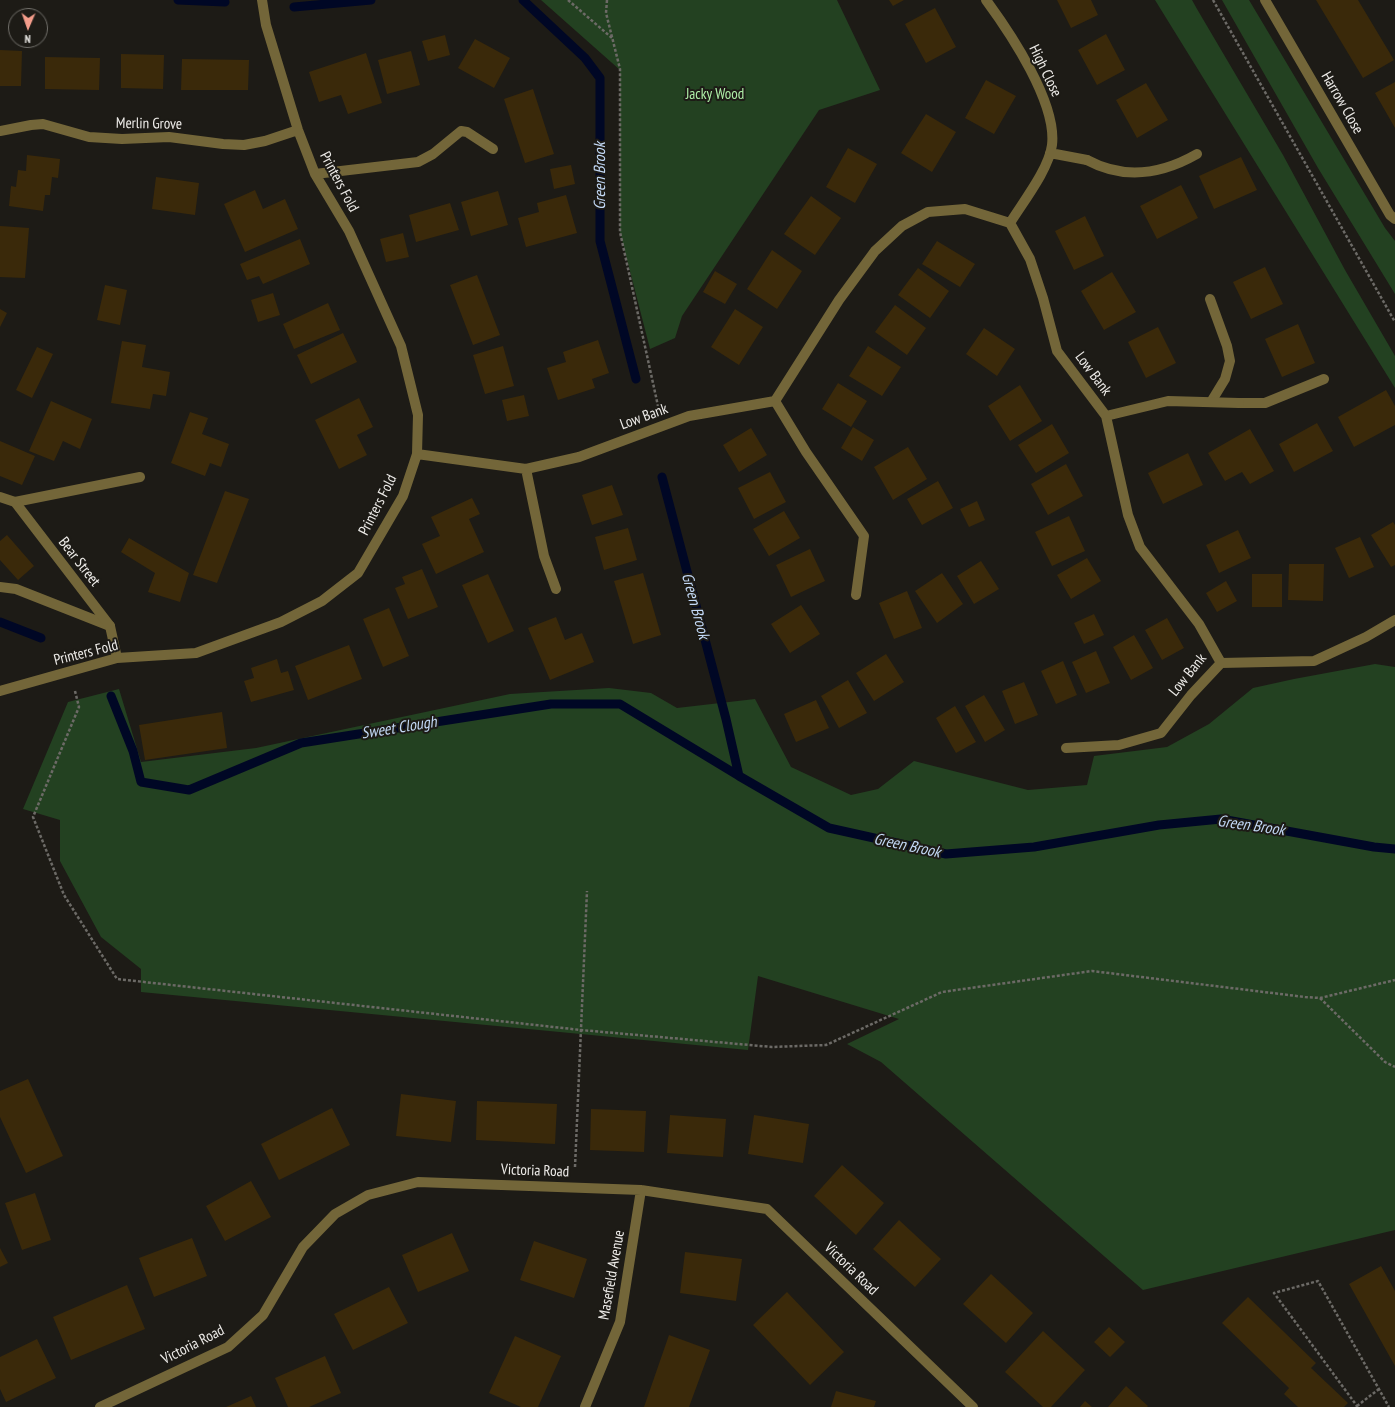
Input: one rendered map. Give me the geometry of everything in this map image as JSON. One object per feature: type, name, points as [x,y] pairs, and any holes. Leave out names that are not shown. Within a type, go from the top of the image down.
[{"type":"street","name":"Printers Fold","points":[[0,691],[117,658],[196,653],[281,622],[322,601],[358,573],[403,496],[417,454],[418,414],[401,346],[349,231],[316,174],[298,130],[266,25],[262,0]]},
{"type":"street","name":"High Close","points":[[986,0],[1002,22],[1039,86],[1052,122],[1052,146],[1045,167],[1010,223]]},
{"type":"street","name":"Harrow Close","points":[[1265,0],[1390,215],[1395,219]]},
{"type":"street","name":"Merlin Grove","points":[[0,131],[31,124],[43,124],[89,137],[122,139],[169,138],[244,145],[264,141],[298,130]]},
{"type":"street","points":[[316,174],[418,162],[433,154],[461,131],[467,132],[493,149]]},
{"type":"street","points":[[1050,153],[1087,160],[1108,170],[1123,172],[1142,172],[1163,169],[1197,154]]},
{"type":"street","points":[[856,595],[864,536],[806,452],[775,401],[839,300],[875,251],[902,226],[928,212],[965,209],[1010,223]]},
{"type":"street","name":"Low Bank","points":[[1010,223],[1030,259],[1043,298],[1057,351],[1106,416],[1128,515],[1140,547],[1200,624],[1221,663],[1191,695],[1161,733],[1119,745],[1066,748]]},
{"type":"street","points":[[1210,299],[1227,346],[1230,361],[1225,379],[1211,402]]},
{"type":"street","points":[[1106,416],[1168,401],[1266,404],[1324,379]]},
{"type":"street","name":"Low Bank","points":[[417,454],[526,470],[579,456],[689,416],[775,401]]},
{"type":"street","points":[[526,470],[544,556],[556,589]]},
{"type":"street","points":[[0,497],[14,502],[140,477]]},
{"type":"street","name":"Bear Street","points":[[14,502],[110,626],[117,658]]},
{"type":"street","points":[[0,587],[16,590],[110,626]]},
{"type":"street","points":[[1221,663],[1314,661],[1366,637],[1395,620]]},
{"type":"street","name":"Victoria Road","points":[[100,1407],[228,1347],[263,1315],[303,1247],[335,1214],[368,1195],[418,1182],[642,1190],[767,1209],[971,1407]]},
{"type":"street","name":"Masefield Avenue","points":[[585,1407],[620,1322],[642,1190]]},
{"type":"path","points":[[568,0],[612,39]]},
{"type":"path","points":[[607,0],[606,13],[620,70],[620,232],[663,426]]},
{"type":"path","points":[[1213,0],[1395,322]]},
{"type":"path","points":[[70,671],[79,707],[33,817],[64,895],[117,979],[581,1030],[772,1047],[826,1045],[942,992],[1092,971],[1320,998],[1395,980]]},
{"type":"path","points":[[574,1188],[587,891]]},
{"type":"path","points":[[1320,998],[1385,1062],[1395,1067]]},
{"type":"path","points":[[1379,1389],[1356,1406],[1274,1293],[1318,1281],[1379,1389],[1389,1407]]},
{"type":"green space","name":"Jacky Wood","points":[[541,0],[837,0],[880,90],[819,110],[682,316],[675,338],[650,349],[620,232],[620,70]]},
{"type":"green space","points":[[1155,0],[1192,0],[1283,155],[1345,270],[1395,356],[1395,388]]},
{"type":"green space","points":[[1222,0],[1249,0],[1385,228],[1395,241],[1395,294],[1318,168]]},
{"type":"green space","points":[[1375,664],[1395,667],[1395,1230],[1143,1290],[881,1062],[847,1044],[899,1019],[758,976],[748,1050],[141,992],[141,969],[101,937],[60,861],[60,820],[23,809],[68,702],[119,689],[141,762],[256,748],[510,694],[609,688],[651,693],[677,708],[755,699],[791,767],[851,795],[878,789],[914,761],[1028,790],[1087,785],[1094,756],[1167,747],[1209,724],[1253,688]]},
{"type":"building","points":[[889,0],[904,0],[893,6]]},
{"type":"building","points":[[1057,0],[1091,0],[1098,15],[1071,28]]},
{"type":"building","points":[[1316,0],[1358,0],[1394,60],[1363,78]]},
{"type":"building","points":[[935,8],[956,47],[926,63],[905,24]]},
{"type":"building","points":[[1106,34],[1125,70],[1097,85],[1078,50]]},
{"type":"building","points":[[445,35],[450,55],[428,61],[422,41]]},
{"type":"building","points":[[475,39],[510,58],[494,88],[458,68]]},
{"type":"building","points":[[0,50],[22,51],[21,86],[0,86]]},
{"type":"building","points":[[411,51],[420,85],[387,94],[378,60]]},
{"type":"building","points":[[366,53],[382,103],[348,114],[341,95],[319,102],[309,72]]},
{"type":"building","points":[[121,54],[164,55],[163,89],[121,88]]},
{"type":"building","points":[[45,57],[100,58],[99,90],[45,89]]},
{"type":"building","points":[[182,59],[249,60],[248,90],[181,90]]},
{"type":"building","points":[[986,80],[1016,96],[994,134],[965,118]]},
{"type":"building","points":[[1395,82],[1395,128],[1375,93]]},
{"type":"building","points":[[1146,83],[1168,120],[1137,138],[1116,100]]},
{"type":"building","points":[[533,89],[554,154],[525,163],[504,99]]},
{"type":"building","points":[[926,114],[956,132],[932,172],[901,153]]},
{"type":"building","points":[[848,148],[877,164],[855,203],[826,187]]},
{"type":"building","points":[[27,155],[60,159],[58,178],[52,177],[50,195],[45,195],[43,211],[9,206],[11,186],[16,187],[18,170],[26,171]]},
{"type":"building","points":[[1241,157],[1257,190],[1214,209],[1199,176]]},
{"type":"building","points":[[571,165],[575,184],[554,189],[550,169]]},
{"type":"building","points":[[156,177],[199,183],[195,215],[152,209]]},
{"type":"building","points":[[1181,185],[1198,218],[1157,239],[1140,206]]},
{"type":"building","points":[[255,190],[263,209],[285,199],[298,229],[245,252],[224,204]]},
{"type":"building","points":[[498,191],[508,225],[471,236],[461,202]]},
{"type":"building","points":[[566,195],[577,233],[526,247],[518,218],[539,212],[537,203]]},
{"type":"building","points":[[811,196],[841,218],[815,255],[784,234]]},
{"type":"building","points":[[450,203],[459,230],[416,242],[409,215]]},
{"type":"building","points":[[1085,216],[1104,256],[1074,270],[1055,231]]},
{"type":"building","points":[[0,226],[29,228],[25,278],[0,277]]},
{"type":"building","points":[[403,233],[409,257],[386,262],[380,239]]},
{"type":"building","points":[[300,239],[310,264],[263,284],[259,276],[247,280],[240,264]]},
{"type":"building","points":[[937,241],[975,264],[960,287],[922,264]]},
{"type":"building","points":[[772,250],[802,271],[777,309],[747,289]]},
{"type":"building","points":[[1265,267],[1283,304],[1251,319],[1233,282]]},
{"type":"building","points":[[918,268],[949,291],[930,318],[898,295]]},
{"type":"building","points":[[715,271],[737,284],[725,304],[703,292]]},
{"type":"building","points":[[1112,272],[1136,312],[1104,330],[1081,291]]},
{"type":"building","points":[[477,275],[500,335],[473,345],[450,285]]},
{"type":"building","points":[[105,285],[127,290],[120,325],[97,320]]},
{"type":"building","points":[[273,293],[280,315],[258,322],[251,300]]},
{"type":"building","points":[[328,303],[340,330],[294,349],[283,324]]},
{"type":"building","points":[[895,305],[926,328],[907,355],[875,332]]},
{"type":"building","points":[[0,309],[7,313],[0,327]]},
{"type":"building","points":[[735,309],[763,327],[739,365],[711,347]]},
{"type":"building","points":[[1298,324],[1315,363],[1282,377],[1265,339]]},
{"type":"building","points":[[1158,327],[1176,363],[1146,378],[1128,342]]},
{"type":"building","points":[[984,328],[1015,349],[997,376],[966,354]]},
{"type":"building","points":[[343,333],[357,362],[311,384],[297,355]]},
{"type":"building","points":[[598,340],[609,373],[592,379],[595,388],[558,400],[547,368],[566,362],[563,352]]},
{"type":"building","points":[[122,341],[146,345],[142,367],[170,372],[166,396],[153,394],[150,409],[111,403]]},
{"type":"building","points":[[503,346],[514,386],[485,394],[473,355]]},
{"type":"building","points":[[868,346],[901,367],[882,396],[849,376]]},
{"type":"building","points":[[37,347],[53,354],[32,398],[16,390]]},
{"type":"building","points":[[838,383],[867,401],[851,427],[822,409]]},
{"type":"building","points":[[1020,385],[1042,421],[1010,441],[988,406]]},
{"type":"building","points":[[1386,390],[1395,406],[1395,425],[1354,447],[1338,417]]},
{"type":"building","points":[[524,395],[529,416],[507,421],[502,400]]},
{"type":"building","points":[[359,398],[373,427],[357,435],[367,455],[339,469],[315,420]]},
{"type":"building","points":[[51,401],[92,419],[80,449],[63,441],[54,461],[29,451]]},
{"type":"building","points":[[190,412],[208,418],[202,434],[229,444],[221,467],[210,463],[205,476],[171,463]]},
{"type":"building","points":[[1317,423],[1333,451],[1294,472],[1279,444]]},
{"type":"building","points":[[1052,424],[1069,453],[1036,473],[1018,445]]},
{"type":"building","points":[[853,427],[874,440],[862,461],[841,448]]},
{"type":"building","points":[[751,428],[767,455],[739,472],[723,445]]},
{"type":"building","points":[[1250,429],[1274,471],[1250,484],[1242,472],[1225,481],[1208,453]]},
{"type":"building","points":[[0,441],[35,456],[22,485],[0,476]]},
{"type":"building","points":[[908,447],[927,479],[893,500],[874,467]]},
{"type":"building","points":[[1188,453],[1203,485],[1163,504],[1148,473]]},
{"type":"building","points":[[1066,464],[1083,496],[1048,515],[1031,484]]},
{"type":"building","points":[[770,472],[786,502],[754,519],[738,488]]},
{"type":"building","points":[[938,481],[953,508],[922,525],[907,499]]},
{"type":"building","points":[[612,485],[623,515],[592,525],[582,495]]},
{"type":"building","points":[[225,491],[249,499],[217,583],[193,575]]},
{"type":"building","points":[[472,498],[480,514],[469,519],[484,552],[436,574],[422,544],[440,536],[431,517]]},
{"type":"building","points":[[977,501],[985,520],[969,527],[960,509]]},
{"type":"building","points":[[784,511],[800,538],[769,556],[753,529]]},
{"type":"building","points":[[1069,516],[1085,551],[1052,566],[1035,532]]},
{"type":"building","points":[[1393,522],[1395,525],[1395,565],[1391,567],[1371,535]]},
{"type":"building","points":[[628,528],[637,560],[604,570],[595,537]]},
{"type":"building","points":[[1238,530],[1251,558],[1219,573],[1206,545]]},
{"type":"building","points":[[7,535],[34,566],[18,580],[0,560],[0,541]]},
{"type":"building","points":[[1360,537],[1374,567],[1349,578],[1335,548]]},
{"type":"building","points":[[129,538],[189,573],[180,602],[148,592],[155,573],[121,552]]},
{"type":"building","points":[[810,549],[825,581],[791,597],[776,565]]},
{"type":"building","points":[[1087,558],[1101,581],[1071,599],[1057,575]]},
{"type":"building","points":[[981,561],[999,589],[974,604],[957,576]]},
{"type":"building","points":[[1289,564],[1324,564],[1323,601],[1288,600]]},
{"type":"building","points":[[422,569],[438,607],[408,619],[395,588],[405,584],[402,577]]},
{"type":"building","points":[[643,573],[661,635],[633,644],[614,581]]},
{"type":"building","points":[[942,573],[963,604],[937,623],[915,591]]},
{"type":"building","points":[[488,574],[514,631],[488,643],[462,585]]},
{"type":"building","points":[[1252,574],[1282,574],[1282,607],[1252,607]]},
{"type":"building","points":[[1226,581],[1237,601],[1217,612],[1206,593]]},
{"type":"building","points":[[907,591],[922,628],[894,639],[879,603]]},
{"type":"building","points":[[801,605],[820,634],[790,653],[771,624]]},
{"type":"building","points":[[389,608],[409,656],[383,667],[363,619]]},
{"type":"building","points":[[1094,614],[1104,635],[1084,644],[1074,623]]},
{"type":"building","points":[[556,617],[565,640],[582,633],[594,662],[550,680],[528,628]]},
{"type":"building","points":[[1167,618],[1184,648],[1162,660],[1145,630]]},
{"type":"building","points":[[1134,635],[1153,668],[1131,680],[1113,647]]},
{"type":"building","points":[[349,645],[362,679],[308,700],[295,666]]},
{"type":"building","points":[[1096,651],[1110,683],[1086,693],[1072,662]]},
{"type":"building","points":[[886,654],[904,682],[874,701],[856,673]]},
{"type":"building","points":[[277,659],[281,673],[288,671],[294,690],[251,702],[244,681],[254,678],[251,668]]},
{"type":"building","points":[[1063,661],[1077,695],[1056,704],[1041,671]]},
{"type":"building","points":[[848,680],[867,713],[839,728],[821,696]]},
{"type":"building","points":[[1024,682],[1038,715],[1015,724],[1002,691]]},
{"type":"building","points":[[984,695],[1005,730],[985,742],[965,706]]},
{"type":"building","points":[[816,700],[829,728],[796,742],[784,714]]},
{"type":"building","points":[[955,706],[976,742],[956,753],[936,718]]},
{"type":"building","points":[[222,712],[227,748],[145,760],[139,725]]},
{"type":"building","points":[[28,1079],[63,1156],[26,1173],[0,1117],[0,1091]]},
{"type":"building","points":[[401,1094],[456,1101],[451,1142],[396,1136]]},
{"type":"building","points":[[477,1101],[557,1104],[555,1144],[476,1140]]},
{"type":"building","points":[[332,1108],[350,1145],[279,1180],[261,1144]]},
{"type":"building","points":[[591,1109],[646,1111],[644,1152],[590,1150]]},
{"type":"building","points":[[670,1115],[726,1119],[723,1157],[667,1153]]},
{"type":"building","points":[[754,1115],[809,1124],[803,1163],[748,1154]]},
{"type":"building","points":[[842,1165],[884,1203],[856,1235],[814,1196]]},
{"type":"building","points":[[251,1181],[271,1217],[225,1241],[206,1206]]},
{"type":"building","points":[[35,1193],[51,1240],[22,1250],[5,1203]]},
{"type":"building","points":[[899,1220],[941,1259],[915,1287],[873,1249]]},
{"type":"building","points":[[452,1233],[469,1271],[418,1292],[402,1255]]},
{"type":"building","points":[[192,1238],[207,1276],[154,1297],[139,1258]]},
{"type":"building","points":[[534,1241],[587,1259],[574,1298],[520,1280]]},
{"type":"building","points":[[0,1248],[8,1263],[0,1267]]},
{"type":"building","points":[[685,1252],[742,1259],[736,1301],[680,1293]]},
{"type":"building","points":[[1381,1266],[1395,1291],[1395,1366],[1349,1284]]},
{"type":"building","points":[[991,1274],[1033,1313],[1006,1343],[963,1304]]},
{"type":"building","points":[[127,1285],[145,1329],[71,1360],[53,1317]]},
{"type":"building","points":[[389,1287],[408,1323],[353,1350],[334,1314]]},
{"type":"building","points":[[787,1292],[844,1352],[810,1385],[753,1325]]},
{"type":"building","points":[[1248,1297],[1316,1363],[1311,1368],[1348,1403],[1344,1407],[1298,1407],[1284,1394],[1289,1388],[1222,1323]]},
{"type":"building","points":[[1109,1327],[1125,1342],[1110,1357],[1094,1342]]},
{"type":"building","points":[[1043,1331],[1085,1370],[1051,1407],[1043,1407],[1005,1372]]},
{"type":"building","points":[[669,1335],[710,1350],[689,1407],[644,1407]]},
{"type":"building","points":[[515,1336],[561,1356],[538,1407],[521,1407],[489,1393]]},
{"type":"building","points":[[37,1339],[56,1378],[6,1402],[0,1389],[0,1357]]},
{"type":"building","points":[[325,1356],[341,1393],[309,1407],[288,1407],[275,1378]]},
{"type":"building","points":[[1126,1386],[1148,1406],[1108,1407]]},
{"type":"building","points":[[836,1391],[876,1401],[874,1407],[831,1407]]},
{"type":"building","points":[[251,1396],[256,1407],[226,1407]]},
{"type":"building","points":[[1085,1401],[1092,1407],[1080,1407]]},
{"type":"waterway","name":"Green Brook","points":[[178,0],[225,2]]},
{"type":"waterway","name":"Green Brook","points":[[294,7],[371,0]]},
{"type":"waterway","name":"Green Brook","points":[[523,0],[585,58],[600,78],[600,241],[636,379]]},
{"type":"waterway","name":"Green Brook","points":[[662,477],[726,719],[739,776],[829,828],[946,854],[1034,847],[1159,825],[1221,819],[1374,847],[1395,849]]},
{"type":"waterway","name":"Sweet Clough","points":[[0,622],[41,638]]},
{"type":"waterway","name":"Sweet Clough","points":[[111,696],[133,751],[141,782],[189,790],[301,743],[551,704],[620,704],[739,776]]}]
